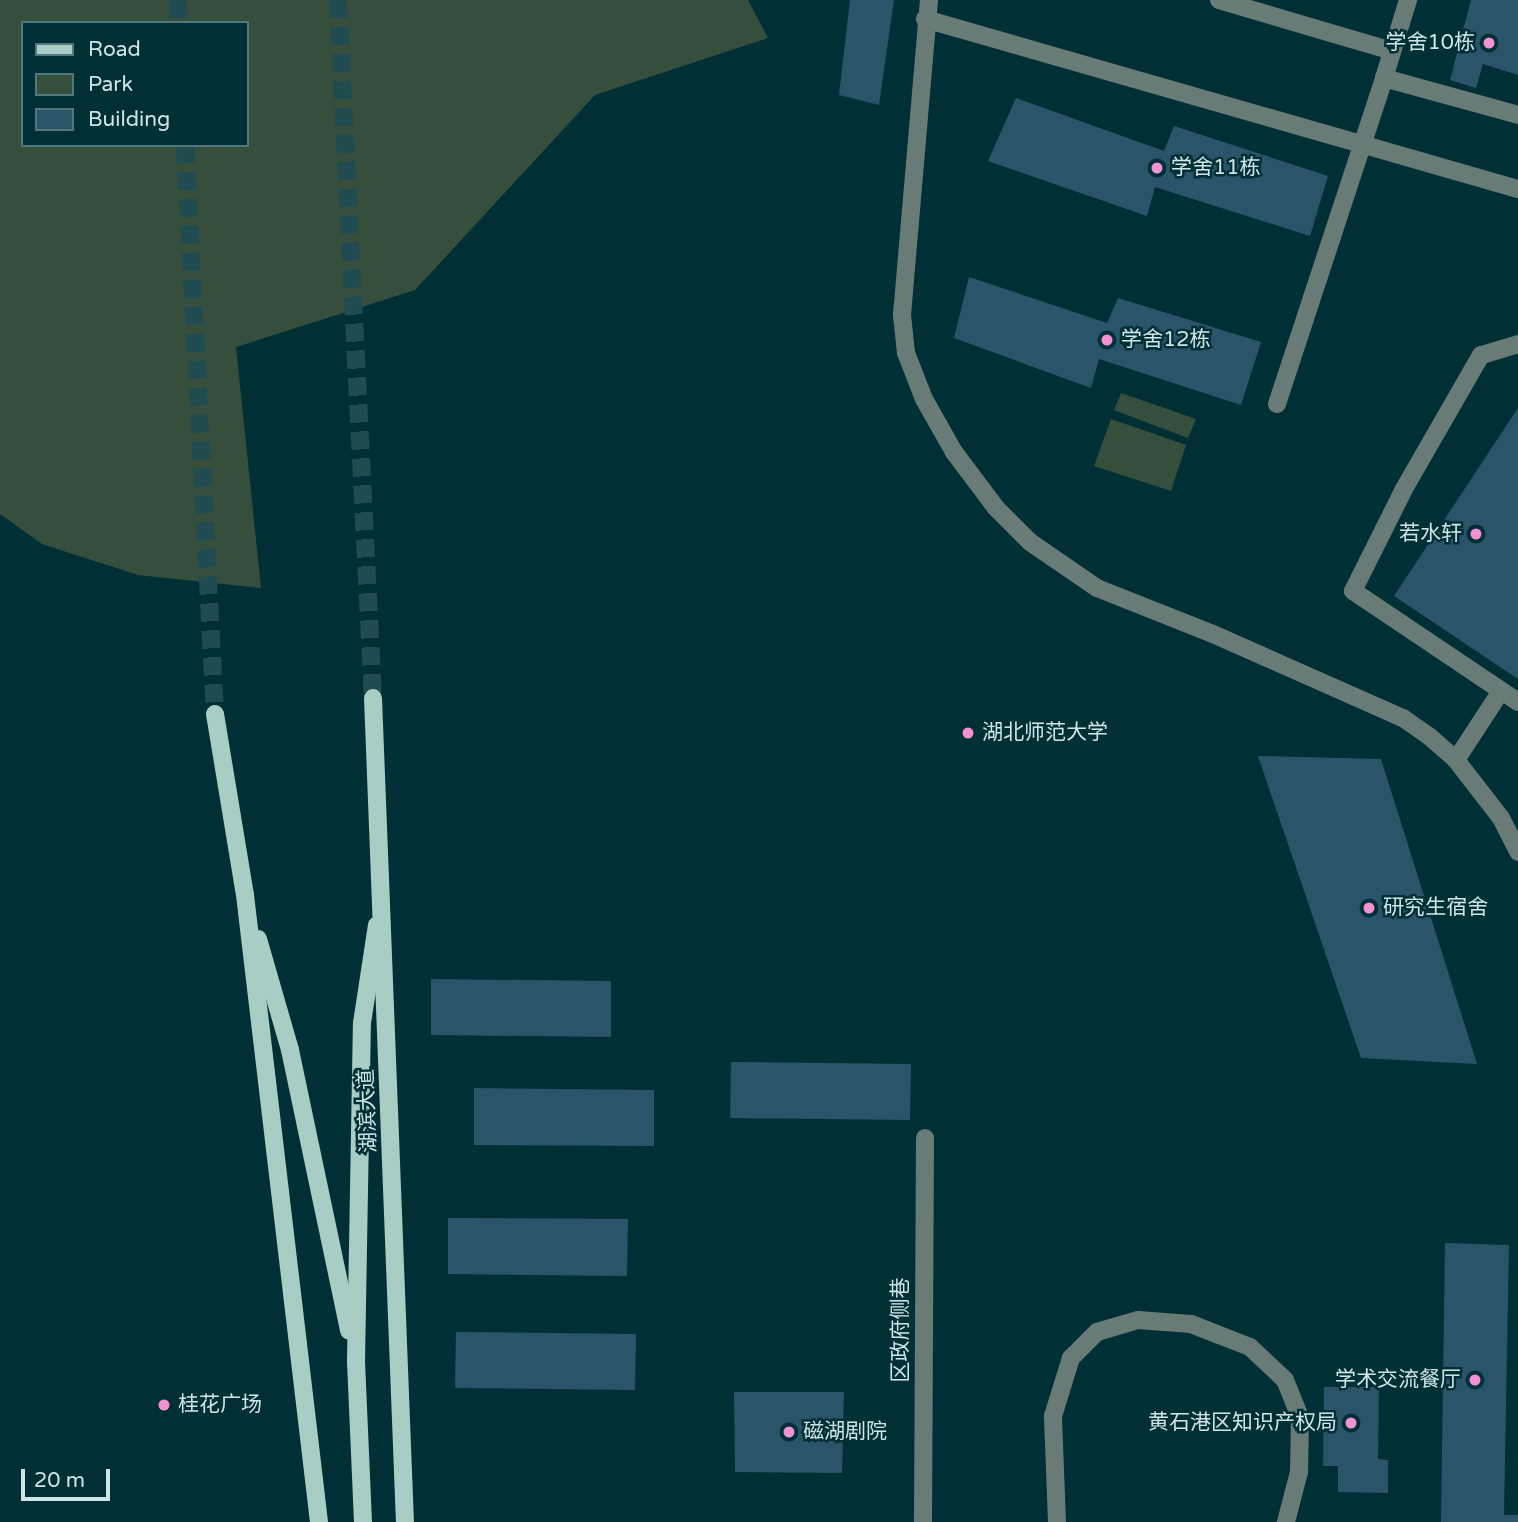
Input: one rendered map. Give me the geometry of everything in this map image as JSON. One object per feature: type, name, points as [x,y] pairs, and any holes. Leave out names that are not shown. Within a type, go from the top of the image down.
[{"type":"main road","name":"湖滨大道","points":[[373,698],[383,890],[405,1522]]},
{"type":"main road","points":[[215,714],[245,895],[319,1522]]},
{"type":"main road","points":[[363,1522],[356,1362],[362,1023],[383,890]]},
{"type":"main road","points":[[245,895],[290,1050],[356,1362]]},
{"type":"street","points":[[929,0],[925,19],[902,315],[906,353],[919,387],[954,452],[996,508],[1066,569],[1097,588],[1213,634],[1403,718],[1456,760],[1510,819],[1518,852]]},
{"type":"street","points":[[1219,0],[1392,51]]},
{"type":"street","points":[[1277,404],[1408,0]]},
{"type":"street","points":[[925,19],[1362,142],[1518,189]]},
{"type":"street","points":[[1384,78],[1518,115]]},
{"type":"street","points":[[1518,344],[1481,355],[1410,477],[1353,591],[1518,702]]},
{"type":"street","points":[[1456,760],[1501,691]]},
{"type":"street","name":"区政府侧巷","points":[[923,1522],[925,1138]]},
{"type":"street","points":[[1056,1522],[1053,1416],[1071,1358],[1097,1332],[1138,1320],[1191,1324],[1250,1347],[1285,1380],[1300,1417],[1299,1472],[1286,1522]]},
{"type":"green space","points":[[0,0],[748,0],[768,38],[595,95],[415,290],[236,347],[261,588],[138,575],[42,544],[0,514]]},
{"type":"green space","points":[[1121,393],[1196,419],[1188,438],[1114,410]]},
{"type":"green space","points":[[1111,419],[1186,445],[1171,491],[1094,466]]},
{"type":"building","points":[[850,0],[894,0],[879,105],[839,95]]},
{"type":"building","name":"学舍10栋","points":[[1471,0],[1518,0],[1518,75],[1483,64],[1476,88],[1450,80]]},
{"type":"building","name":"学舍11栋","points":[[1016,98],[1164,151],[1174,126],[1328,176],[1310,236],[1155,187],[1147,216],[988,161]]},
{"type":"building","name":"学舍12栋","points":[[969,277],[1107,323],[1118,298],[1261,342],[1241,405],[1099,359],[1091,388],[954,338]]},
{"type":"building","name":"若水轩","points":[[1518,408],[1518,679],[1394,596]]},
{"type":"building","name":"研究生宿舍","points":[[1258,756],[1381,759],[1477,1064],[1361,1058]]},
{"type":"building","points":[[431,979],[611,981],[611,1037],[431,1035]]},
{"type":"building","points":[[731,1062],[911,1064],[910,1120],[730,1118]]},
{"type":"building","points":[[474,1088],[654,1090],[654,1146],[474,1145]]},
{"type":"building","points":[[448,1218],[628,1219],[627,1276],[448,1274]]},
{"type":"building","name":"学术交流餐厅","points":[[1445,1243],[1509,1245],[1504,1515],[1518,1515],[1518,1522],[1441,1522]]},
{"type":"building","points":[[456,1332],[636,1334],[635,1390],[455,1388]]},
{"type":"building","name":"黄石港区知识产权局","points":[[1324,1387],[1379,1387],[1378,1459],[1388,1460],[1388,1493],[1338,1492],[1338,1466],[1323,1466]]},
{"type":"building","name":"磁湖剧院","points":[[734,1392],[844,1392],[842,1473],[735,1472]]},
{"type":"tunnel","points":[[178,0],[179,21]]},
{"type":"tunnel","points":[[338,0],[373,698]]},
{"type":"tunnel","points":[[185,147],[215,714]]},
{"type":"place","name":"学舍10栋","points":[[1489,43]]},
{"type":"place","name":"学舍11栋","points":[[1157,168]]},
{"type":"place","name":"学舍12栋","points":[[1107,340]]},
{"type":"place","name":"若水轩","points":[[1476,534]]},
{"type":"place","name":"湖北师范大学","points":[[968,733]]},
{"type":"place","name":"研究生宿舍","points":[[1369,908]]},
{"type":"place","name":"学术交流餐厅","points":[[1475,1380]]},
{"type":"place","name":"桂花广场","points":[[164,1405]]},
{"type":"place","name":"黄石港区知识产权局","points":[[1351,1423]]},
{"type":"place","name":"磁湖剧院","points":[[789,1432]]}]
